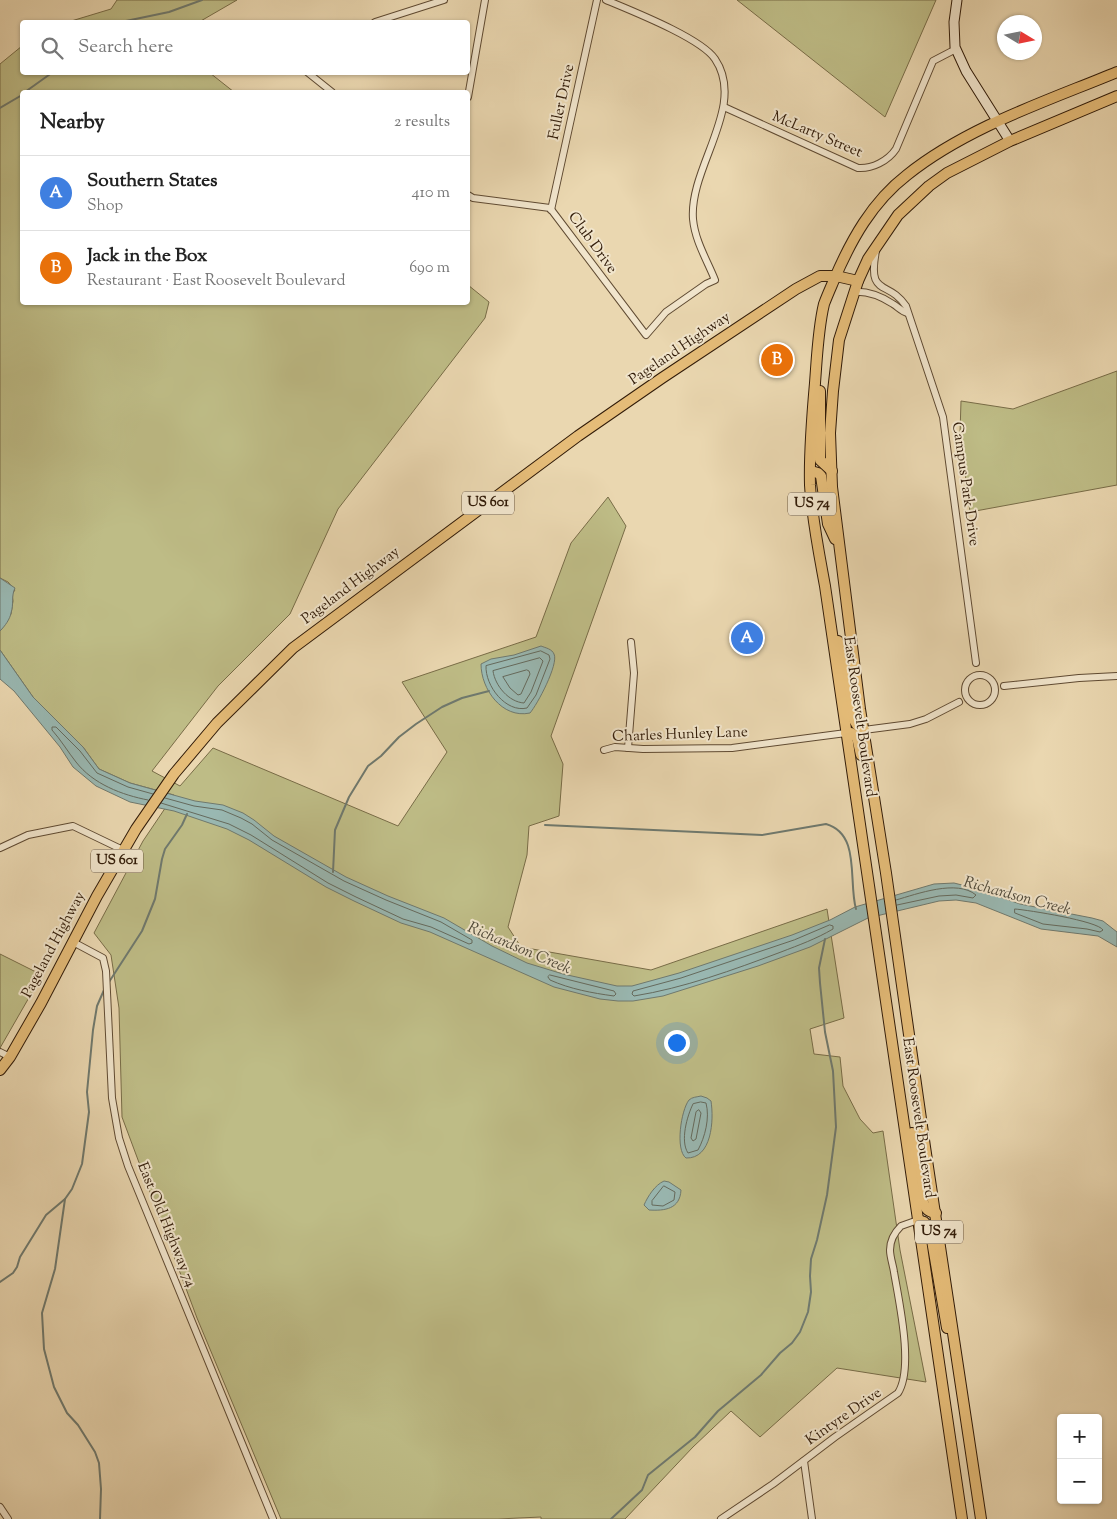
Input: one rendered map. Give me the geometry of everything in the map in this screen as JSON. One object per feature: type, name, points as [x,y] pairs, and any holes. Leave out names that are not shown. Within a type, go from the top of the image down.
[{"type":"highway","name":"East Roosevelt Boulevard","points":[[962,1519],[816,537],[810,484],[811,429],[817,361],[824,304],[843,258],[863,223],[880,201],[906,176],[936,154],[998,122],[1117,72]]},
{"type":"highway","name":"East Roosevelt Boulevard","points":[[982,1519],[886,873],[868,767],[839,550],[830,433],[840,340],[854,292],[868,259],[898,215],[929,186],[947,173],[1010,141],[1117,96]]},
{"type":"highway","name":"Pageland Highway","points":[[0,1070],[10,1057],[41,1003],[136,828],[174,774],[216,723],[293,648],[461,522],[662,378],[796,289],[820,276],[836,276],[858,281]]},
{"type":"highway","points":[[817,361],[821,372],[820,460],[832,471]]},
{"type":"highway","points":[[811,471],[818,472],[821,476],[828,524],[839,550]]},
{"type":"highway","points":[[829,615],[842,654],[854,720],[864,730]]},
{"type":"highway","points":[[846,733],[853,734],[858,739],[869,801],[880,834]]},
{"type":"highway","points":[[898,1079],[905,1097],[923,1202],[930,1212],[936,1213]]},
{"type":"highway","points":[[918,1220],[924,1222],[930,1229],[950,1347],[958,1356]]},
{"type":"main road","points":[[957,0],[954,22],[956,49],[966,71],[1010,141]]},
{"type":"street","points":[[381,20],[444,0]]},
{"type":"street","points":[[469,90],[485,0]]},
{"type":"street","name":"Fuller Drive","points":[[552,210],[597,0]]},
{"type":"street","points":[[606,0],[695,41],[715,58],[722,74],[724,107]]},
{"type":"street","name":"McLarty Street","points":[[724,107],[858,168],[864,169],[881,163],[892,155],[933,61],[956,49]]},
{"type":"street","points":[[311,75],[330,90]]},
{"type":"street","name":"Club Drive","points":[[470,196],[550,208],[646,335],[666,312],[706,284],[716,280],[696,235],[693,218],[694,197],[699,174],[724,107]]},
{"type":"street","name":"Campus Park Drive","points":[[877,246],[874,268],[876,282],[883,289],[902,300],[906,306],[943,417],[976,663],[973,676]]},
{"type":"street","points":[[854,292],[871,294],[888,301],[907,313]]},
{"type":"street","points":[[628,748],[634,673],[631,642]]},
{"type":"street","name":"Campus Park Drive","points":[[976,663],[983,674]]},
{"type":"street","points":[[959,702],[965,693],[966,683],[973,676],[983,674],[992,679],[994,696]]},
{"type":"street","points":[[994,684],[1004,686],[1117,676]]},
{"type":"street","points":[[864,730],[910,724],[926,719],[959,702],[985,704],[990,702],[1004,686]]},
{"type":"street","points":[[965,693],[971,702]]},
{"type":"street","name":"Charles Hunley Lane","points":[[604,750],[615,747],[644,750],[732,748],[846,733]]},
{"type":"street","points":[[0,848],[28,835],[73,826],[123,850]]},
{"type":"street","name":"East Old Highway 74","points":[[73,942],[103,958],[106,971],[112,1098],[119,1138],[132,1176],[273,1519]]},
{"type":"street","points":[[0,1052],[10,1057]]},
{"type":"street","name":"Kintyre Drive","points":[[721,1519],[894,1397],[901,1388],[905,1371],[905,1358],[890,1249],[892,1239],[901,1226],[918,1220]]},
{"type":"street","points":[[804,1461],[812,1519]]},
{"type":"street","points":[[0,1507],[8,1519]]},
{"type":"shaded area","points":[[117,0],[237,0],[202,20],[75,20],[111,9]]},
{"type":"shaded area","points":[[737,0],[936,0],[885,117]]},
{"type":"shaded area","points":[[20,48],[20,75],[213,75],[231,90],[20,90],[20,305],[470,305],[470,287],[489,302],[485,318],[338,509],[290,614],[218,686],[152,771],[180,786],[213,748],[398,826],[447,752],[402,682],[536,637],[571,543],[608,497],[626,526],[551,736],[563,764],[559,816],[529,826],[527,855],[508,927],[521,947],[651,970],[827,909],[844,1018],[810,1029],[814,1054],[840,1057],[843,1086],[860,1119],[873,1133],[883,1131],[900,1250],[926,1382],[837,1368],[760,1437],[731,1411],[693,1447],[625,1519],[541,1519],[541,1517],[498,1519],[281,1519],[197,1318],[122,1117],[119,1008],[111,955],[94,933],[143,841],[174,795],[130,783],[99,769],[83,747],[33,697],[0,650],[0,631],[11,614],[12,594],[15,590],[8,582],[0,578],[0,64]]},
{"type":"shaded area","points":[[1117,371],[1117,485],[970,512],[960,433],[961,401],[1013,409]]},
{"type":"shaded area","points":[[0,954],[42,975],[0,1048]]},
{"type":"water","points":[[0,578],[15,588],[10,615],[0,631]]},
{"type":"water","points":[[541,646],[553,652],[555,659],[546,684],[530,713],[520,714],[502,707],[489,692],[482,674],[481,664],[491,659],[514,655]]},
{"type":"water","points":[[0,650],[33,697],[83,747],[99,769],[130,783],[195,801],[223,805],[243,813],[274,836],[346,877],[444,918],[492,946],[527,963],[563,974],[617,986],[632,986],[679,973],[792,935],[830,920],[855,907],[934,884],[954,883],[1020,904],[1103,921],[1117,932],[1117,947],[1098,936],[1041,929],[976,903],[956,900],[939,901],[868,918],[810,947],[758,966],[663,996],[633,1001],[618,1001],[600,999],[554,987],[430,932],[401,923],[354,901],[326,887],[249,840],[227,829],[174,811],[130,802],[96,786],[73,767],[60,747],[14,691],[0,679]]},
{"type":"water","points":[[701,1096],[711,1101],[712,1118],[709,1137],[701,1152],[695,1157],[686,1158],[683,1154],[680,1139],[684,1112],[689,1100]]},
{"type":"water","points":[[664,1181],[681,1190],[678,1201],[671,1208],[649,1210],[644,1205],[655,1188]]},
{"type":"waterway","points":[[131,20],[169,12],[202,0]]},
{"type":"waterway","points":[[28,90],[49,75]]},
{"type":"waterway","points":[[0,108],[20,96]]},
{"type":"waterway","points":[[333,872],[335,830],[349,797],[368,766],[381,756],[399,737],[442,707],[462,698],[489,691]]},
{"type":"waterway","points":[[109,982],[142,931],[155,899],[165,849],[182,825],[187,814]]},
{"type":"waterway","points":[[545,825],[762,835],[826,824],[837,829],[849,848],[856,909]]},
{"type":"waterway","points":[[611,1519],[642,1490],[648,1475],[695,1437],[718,1411],[761,1375],[780,1353],[792,1343],[800,1332],[808,1312],[811,1292],[811,1259],[827,1195],[836,1127],[833,1071],[825,1032],[819,968],[825,939]]},
{"type":"waterway","points":[[0,1282],[13,1273],[20,1257],[46,1215],[65,1199],[72,1189],[82,1164],[89,1112],[87,1092],[93,1030],[97,1006],[104,990]]},
{"type":"waterway","points":[[65,1199],[55,1269],[42,1313],[44,1349],[54,1387],[67,1413],[78,1425],[95,1452],[99,1463],[101,1489],[100,1519]]},
{"type":"place","name":"Jack in the Box","points":[[777,360]]},
{"type":"place","name":"Southern States","points":[[747,638]]},
{"type":"water label","name":"Richardson Creek","points":[[1017,897]]},
{"type":"water label","name":"Richardson Creek","points":[[519,949]]}]
